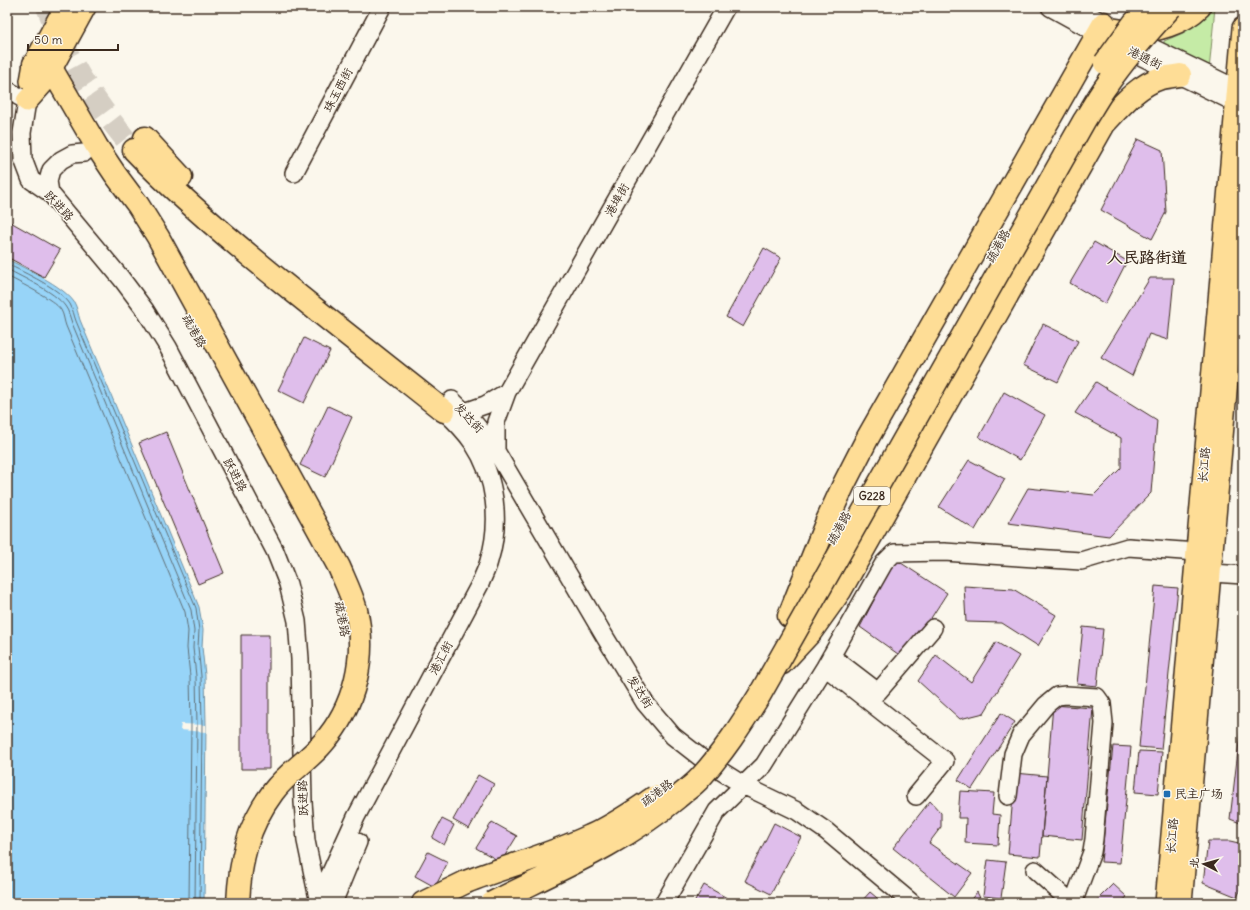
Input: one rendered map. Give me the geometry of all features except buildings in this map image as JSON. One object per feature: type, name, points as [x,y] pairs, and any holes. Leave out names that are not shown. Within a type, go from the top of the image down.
[{"type":"highway","name":"疏港路","points":[[423,903],[479,877],[563,848],[591,836],[623,818],[659,794],[689,768],[721,730],[747,690],[1092,81],[1112,53],[1149,7]]},
{"type":"highway","name":"疏港路","points":[[492,903],[633,830],[668,806],[700,779],[733,738],[774,671],[1084,121],[1104,89],[1124,62],[1148,32],[1171,7]]},
{"type":"highway","points":[[789,616],[827,521],[867,439],[1002,202],[1105,29]]},
{"type":"highway","name":"疏港路","points":[[43,71],[84,153],[126,212],[209,344]]},
{"type":"highway","name":"疏港路","points":[[43,71],[138,205],[158,237],[209,344],[327,572],[343,613],[346,630],[346,649],[345,667],[341,685],[333,704],[324,720],[314,733],[302,746],[282,762],[263,781],[247,804],[237,826],[231,845],[227,865],[225,903]]},
{"type":"highway","points":[[774,671],[810,633],[840,590],[1104,124],[1142,87],[1160,79],[1180,75]]},
{"type":"highway","points":[[140,144],[176,171],[215,208],[454,408]]},
{"type":"highway","points":[[209,344],[339,567],[356,609],[359,630],[360,650],[358,669],[354,689],[345,711],[323,744],[289,773],[273,791],[260,811],[250,830],[244,850],[240,868],[238,903]]},
{"type":"main road","points":[[43,71],[65,7]]},
{"type":"main road","points":[[28,101],[43,71],[85,7]]},
{"type":"main road","points":[[1105,29],[1132,32],[1153,30],[1176,23],[1200,7]]},
{"type":"main road","name":"长江路","points":[[1230,329],[1243,28]]},
{"type":"main road","name":"长江路","points":[[1166,903],[1230,329],[1243,198]]},
{"type":"main road","name":"长江路","points":[[1181,903],[1203,562]]},
{"type":"street","name":"珠玉西街","points":[[294,173],[382,7]]},
{"type":"street","name":"港埠街","points":[[496,451],[496,422],[507,392],[726,7]]},
{"type":"street","name":"港通街","points":[[1050,7],[1132,38],[1240,97]]},
{"type":"street","name":"港通街","points":[[1074,7],[1105,29],[1126,49],[1180,75],[1240,97]]},
{"type":"street","points":[[7,90],[28,101]]},
{"type":"street","name":"跃进路","points":[[28,101],[22,133],[23,159],[32,180],[50,194],[121,278],[149,316],[168,347],[275,551],[288,584],[297,621],[300,659],[303,802],[306,841],[322,902]]},
{"type":"street","points":[[50,194],[48,181],[51,170],[66,157],[72,154],[84,153]]},
{"type":"street","points":[[454,408],[485,405],[507,392]]},
{"type":"street","name":"发达街","points":[[454,408],[478,426],[496,451],[503,484],[645,703],[673,736],[705,761],[743,785],[797,811],[826,830],[909,902]]},
{"type":"street","name":"港汇街","points":[[322,902],[356,817],[480,584],[489,562],[494,538],[496,510],[503,484],[484,462],[473,443],[459,425],[454,408]]},
{"type":"street","points":[[664,903],[717,811],[764,765],[828,661],[884,563],[894,553],[944,552],[1081,561],[1128,547],[1203,562],[1243,575]]},
{"type":"street","points":[[828,661],[878,692],[933,628]]},
{"type":"street","points":[[828,661],[945,761],[916,796]]},
{"type":"street","points":[[1008,796],[1013,754],[1021,735],[1046,705],[1057,696],[1066,695],[1097,697],[1102,704],[1104,723],[1092,852],[1073,903],[1035,870]]},
{"type":"green space","points":[[1210,7],[1215,7],[1209,71],[1164,44],[1164,41],[1183,33],[1196,23]]},
{"type":"water","points":[[7,259],[53,284],[74,302],[80,320],[199,607],[203,630],[202,647],[205,675],[206,725],[204,903],[7,903]]},
{"type":"pier","points":[[181,724],[206,725],[206,732],[180,730]]},
{"type":"tunnel","points":[[47,7],[62,42],[80,76],[99,105],[134,150]]},
{"type":"place","name":"民主广场","points":[[1167,794]]},
{"type":"district","name":"人民路街道","points":[[1147,257]]}]
